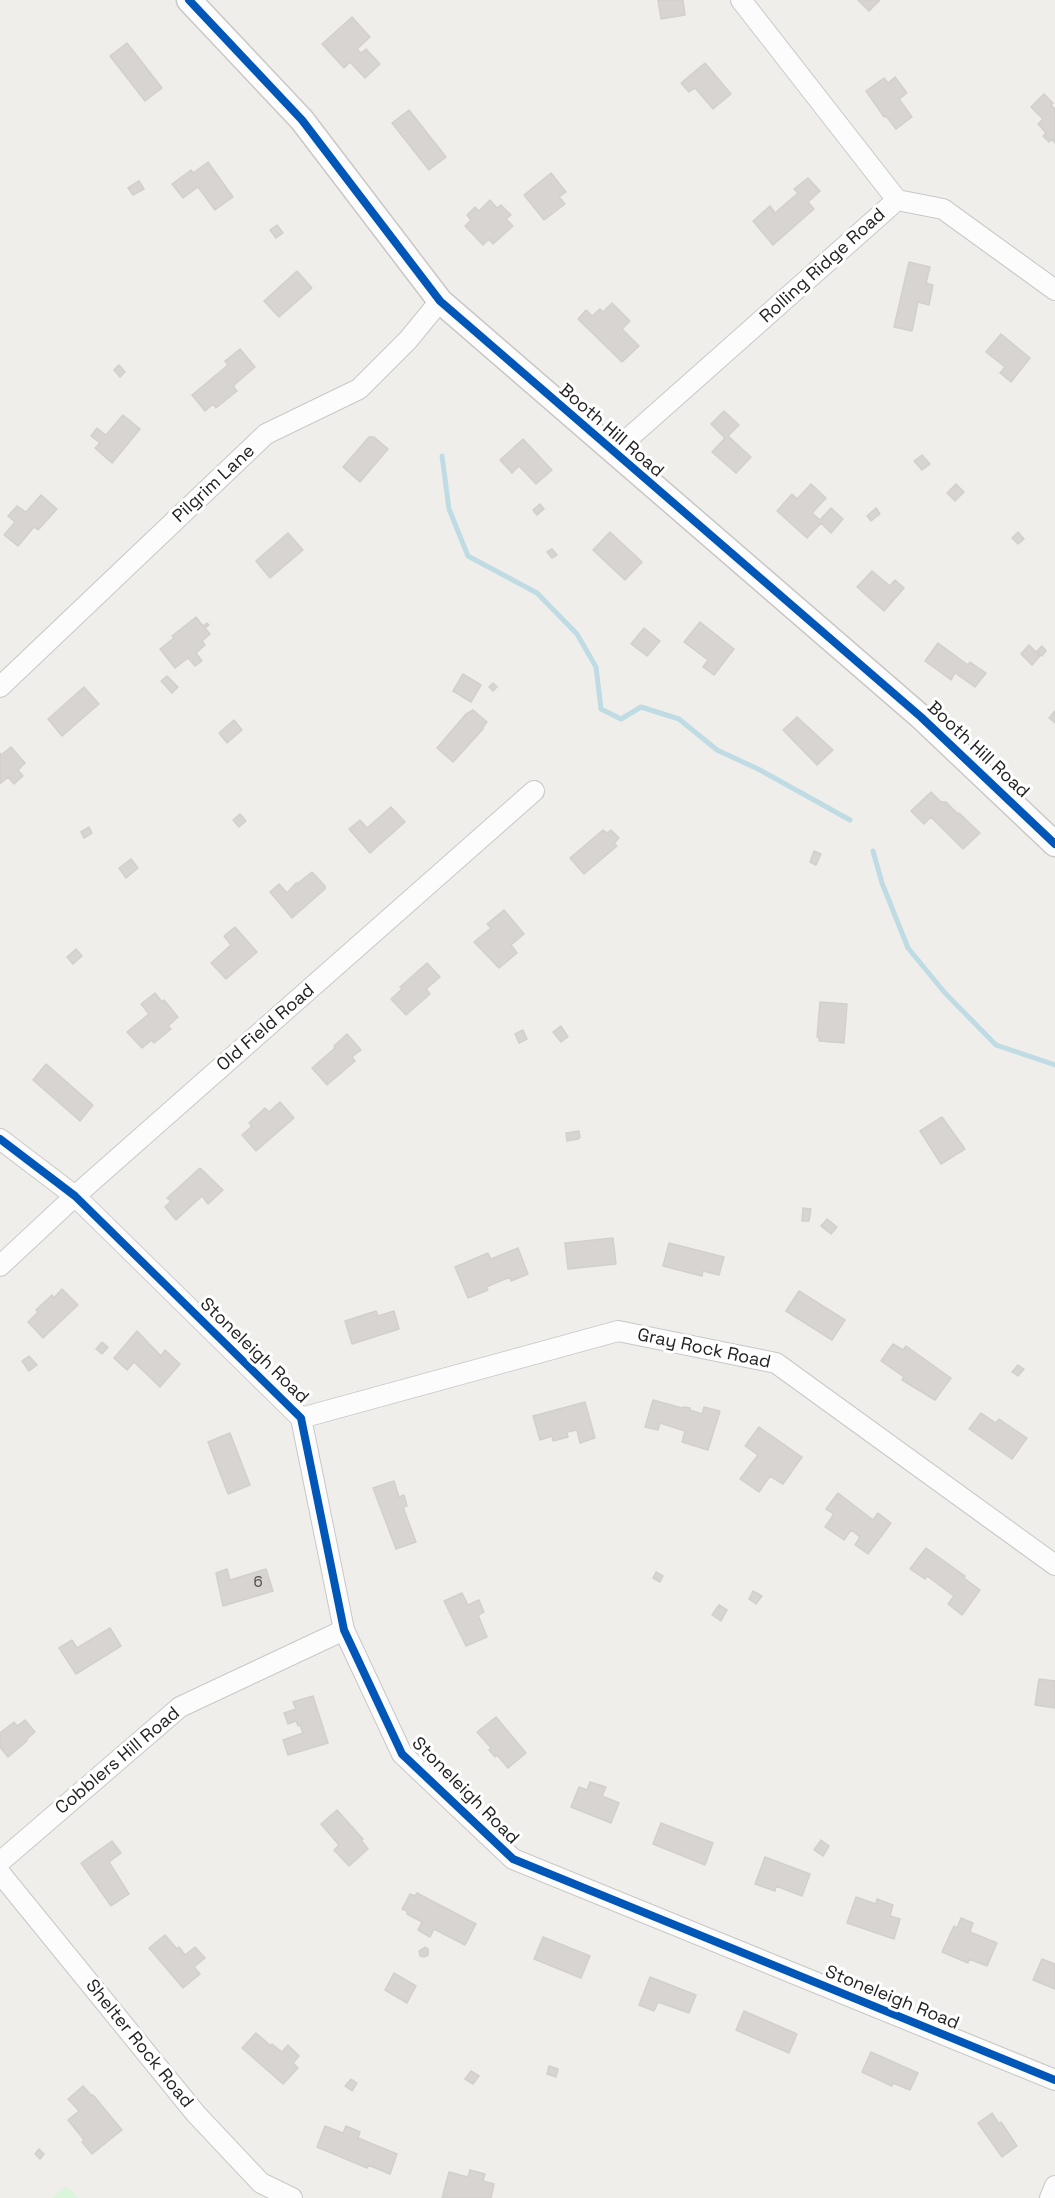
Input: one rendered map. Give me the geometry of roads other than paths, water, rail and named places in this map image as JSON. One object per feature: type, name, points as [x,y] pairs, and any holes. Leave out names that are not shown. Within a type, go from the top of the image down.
[{"type":"street","name":"Booth Hill Road","points":[[189,0],[302,120],[440,301],[921,717],[1055,844]]},
{"type":"street","name":"Rolling Ridge Road","points":[[613,452],[897,200],[741,0]]},
{"type":"street","points":[[897,200],[943,209],[1055,290]]},
{"type":"street","name":"Pilgrim Lane","points":[[0,687],[266,434],[358,389],[408,340],[440,301]]},
{"type":"street","name":"Old Field Road","points":[[0,1266],[75,1196],[534,791]]},
{"type":"street","name":"Stoneleigh Road","points":[[0,1139],[75,1196],[301,1418],[344,1630],[402,1754],[513,1859],[1055,2080]]},
{"type":"street","name":"Gray Rock Road","points":[[301,1418],[618,1331],[776,1363],[1055,1565]]},
{"type":"street","name":"Cobblers Hill Road","points":[[0,1862],[180,1707],[344,1630]]},
{"type":"street","name":"Shelter Rock Road","points":[[0,1873],[196,2114],[261,2183],[292,2198]]},
{"type":"street","points":[[1050,2198],[1055,2186]]},
{"type":"waterway","points":[[442,456],[449,509],[468,556],[537,593],[577,634],[596,667],[601,709],[621,719],[641,707],[679,719],[717,750],[760,770],[850,820]]},
{"type":"waterway","points":[[873,851],[882,883],[908,948],[945,993],[996,1045],[1055,1065]]}]
